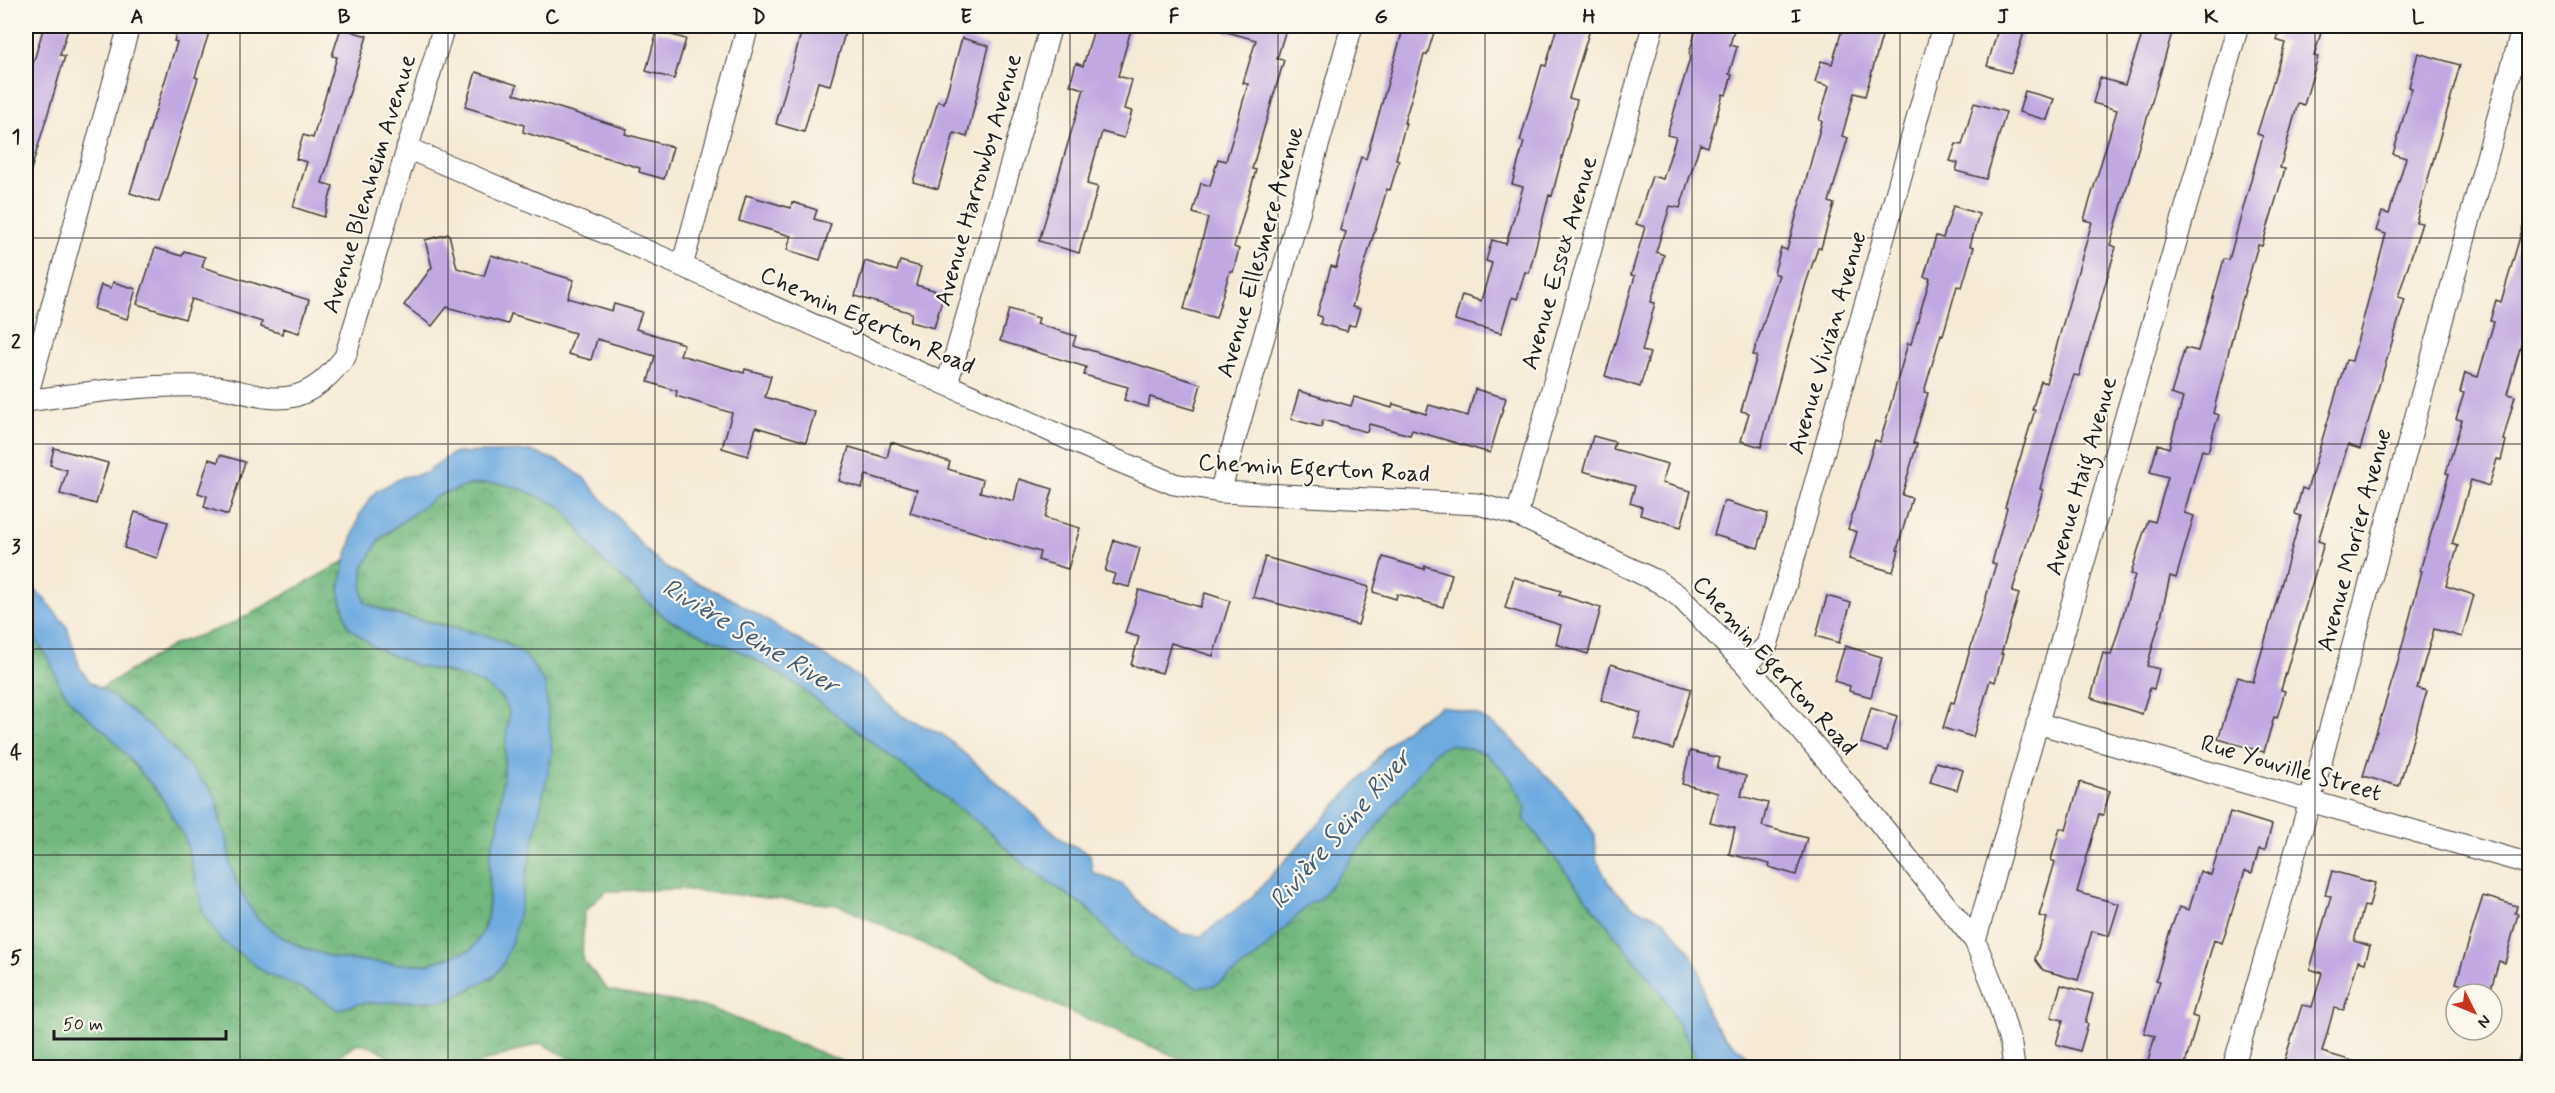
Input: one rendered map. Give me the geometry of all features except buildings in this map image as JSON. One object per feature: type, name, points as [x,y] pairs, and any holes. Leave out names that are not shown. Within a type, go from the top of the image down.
[{"type":"street","points":[[26,401],[129,26]]},
{"type":"street","name":"Avenue Blenheim Avenue","points":[[26,401],[132,387],[196,386],[207,386],[268,398],[294,396],[322,384],[345,357],[444,26]]},
{"type":"street","points":[[682,266],[748,26]]},
{"type":"street","name":"Avenue Harrowby Avenue","points":[[947,384],[1051,26]]},
{"type":"street","name":"Avenue Ellesmere Avenue","points":[[1220,492],[1352,26]]},
{"type":"street","name":"Avenue Essex Avenue","points":[[1517,515],[1653,26]]},
{"type":"street","name":"Avenue Vivian Avenue","points":[[1746,665],[1767,645],[1793,562],[1943,26]]},
{"type":"street","name":"Avenue Haig Avenue","points":[[1975,941],[2238,26]]},
{"type":"street","name":"Avenue Morier Avenue","points":[[2233,1068],[2310,801],[2523,26]]},
{"type":"street","name":"Chemin Egerton Road","points":[[407,148],[682,266],[1106,456],[1174,484],[1220,492],[1467,504],[1517,515],[1659,582],[1680,597],[1746,665],[1869,810],[1975,941],[1994,988],[2011,1045],[2014,1068]]},
{"type":"street","name":"Rue Youville Street","points":[[2037,723],[2529,864]]},
{"type":"street","points":[[2527,1068],[2529,1059]]},
{"type":"green space","points":[[499,483],[519,488],[563,507],[599,558],[667,619],[748,655],[796,684],[985,828],[1025,866],[1086,907],[1132,957],[1214,986],[1254,959],[1309,904],[1319,900],[1436,750],[1451,744],[1485,753],[1507,774],[1522,799],[1526,808],[1524,819],[1663,996],[1702,1067],[1200,1067],[1075,1014],[838,905],[679,889],[606,891],[584,912],[582,959],[608,990],[710,1008],[856,1067],[586,1067],[541,1043],[468,1067],[401,1067],[378,1049],[359,1043],[338,1056],[337,1067],[26,1067],[26,626],[50,661],[60,686],[74,705],[110,736],[161,796],[186,841],[204,915],[266,973],[313,993],[338,1010],[360,1003],[447,1001],[494,976],[552,753],[506,643],[471,631],[400,615],[365,603],[362,587],[366,561],[380,540],[390,531],[430,501],[447,492],[469,486]]},
{"type":"green space","points":[[345,561],[339,591],[348,627],[408,662],[478,682],[501,698],[509,710],[498,830],[492,845],[490,860],[489,905],[486,920],[481,935],[471,950],[428,964],[338,959],[303,948],[280,936],[257,919],[237,884],[230,864],[227,838],[220,822],[221,815],[217,800],[212,791],[159,734],[101,688],[175,644],[232,624]]},
{"type":"water","name":"Rivière Seine River","points":[[530,451],[561,462],[584,478],[645,549],[668,569],[734,600],[860,678],[902,716],[943,735],[1064,841],[1090,854],[1092,872],[1123,885],[1149,914],[1182,934],[1201,936],[1250,899],[1386,748],[1412,725],[1442,706],[1478,715],[1504,732],[1579,810],[1595,835],[1596,859],[1609,883],[1631,906],[1664,920],[1688,949],[1700,972],[1707,1013],[1724,1036],[1745,1054],[1751,1067],[1702,1067],[1663,996],[1524,819],[1526,808],[1522,799],[1507,774],[1485,753],[1451,744],[1436,751],[1319,900],[1309,904],[1254,959],[1214,986],[1197,987],[1132,957],[1086,907],[1025,866],[985,828],[796,684],[748,655],[667,619],[599,558],[563,507],[519,488],[499,483],[473,484],[439,495],[381,537],[363,568],[362,591],[365,603],[392,614],[489,636],[506,643],[525,655],[545,684],[552,752],[514,935],[503,964],[494,976],[447,1001],[360,1003],[338,1010],[313,993],[266,973],[221,940],[204,915],[186,841],[161,796],[110,736],[74,705],[60,686],[50,661],[26,626],[26,583],[41,595],[67,627],[80,668],[90,682],[106,691],[159,734],[212,791],[217,800],[220,823],[227,839],[230,864],[237,884],[257,919],[280,936],[303,948],[338,959],[428,964],[471,950],[481,935],[486,920],[489,905],[490,860],[492,845],[498,829],[509,710],[501,697],[483,684],[445,671],[420,667],[375,648],[348,626],[339,591],[345,561],[360,513],[376,491],[403,477],[426,473],[453,453]]}]
